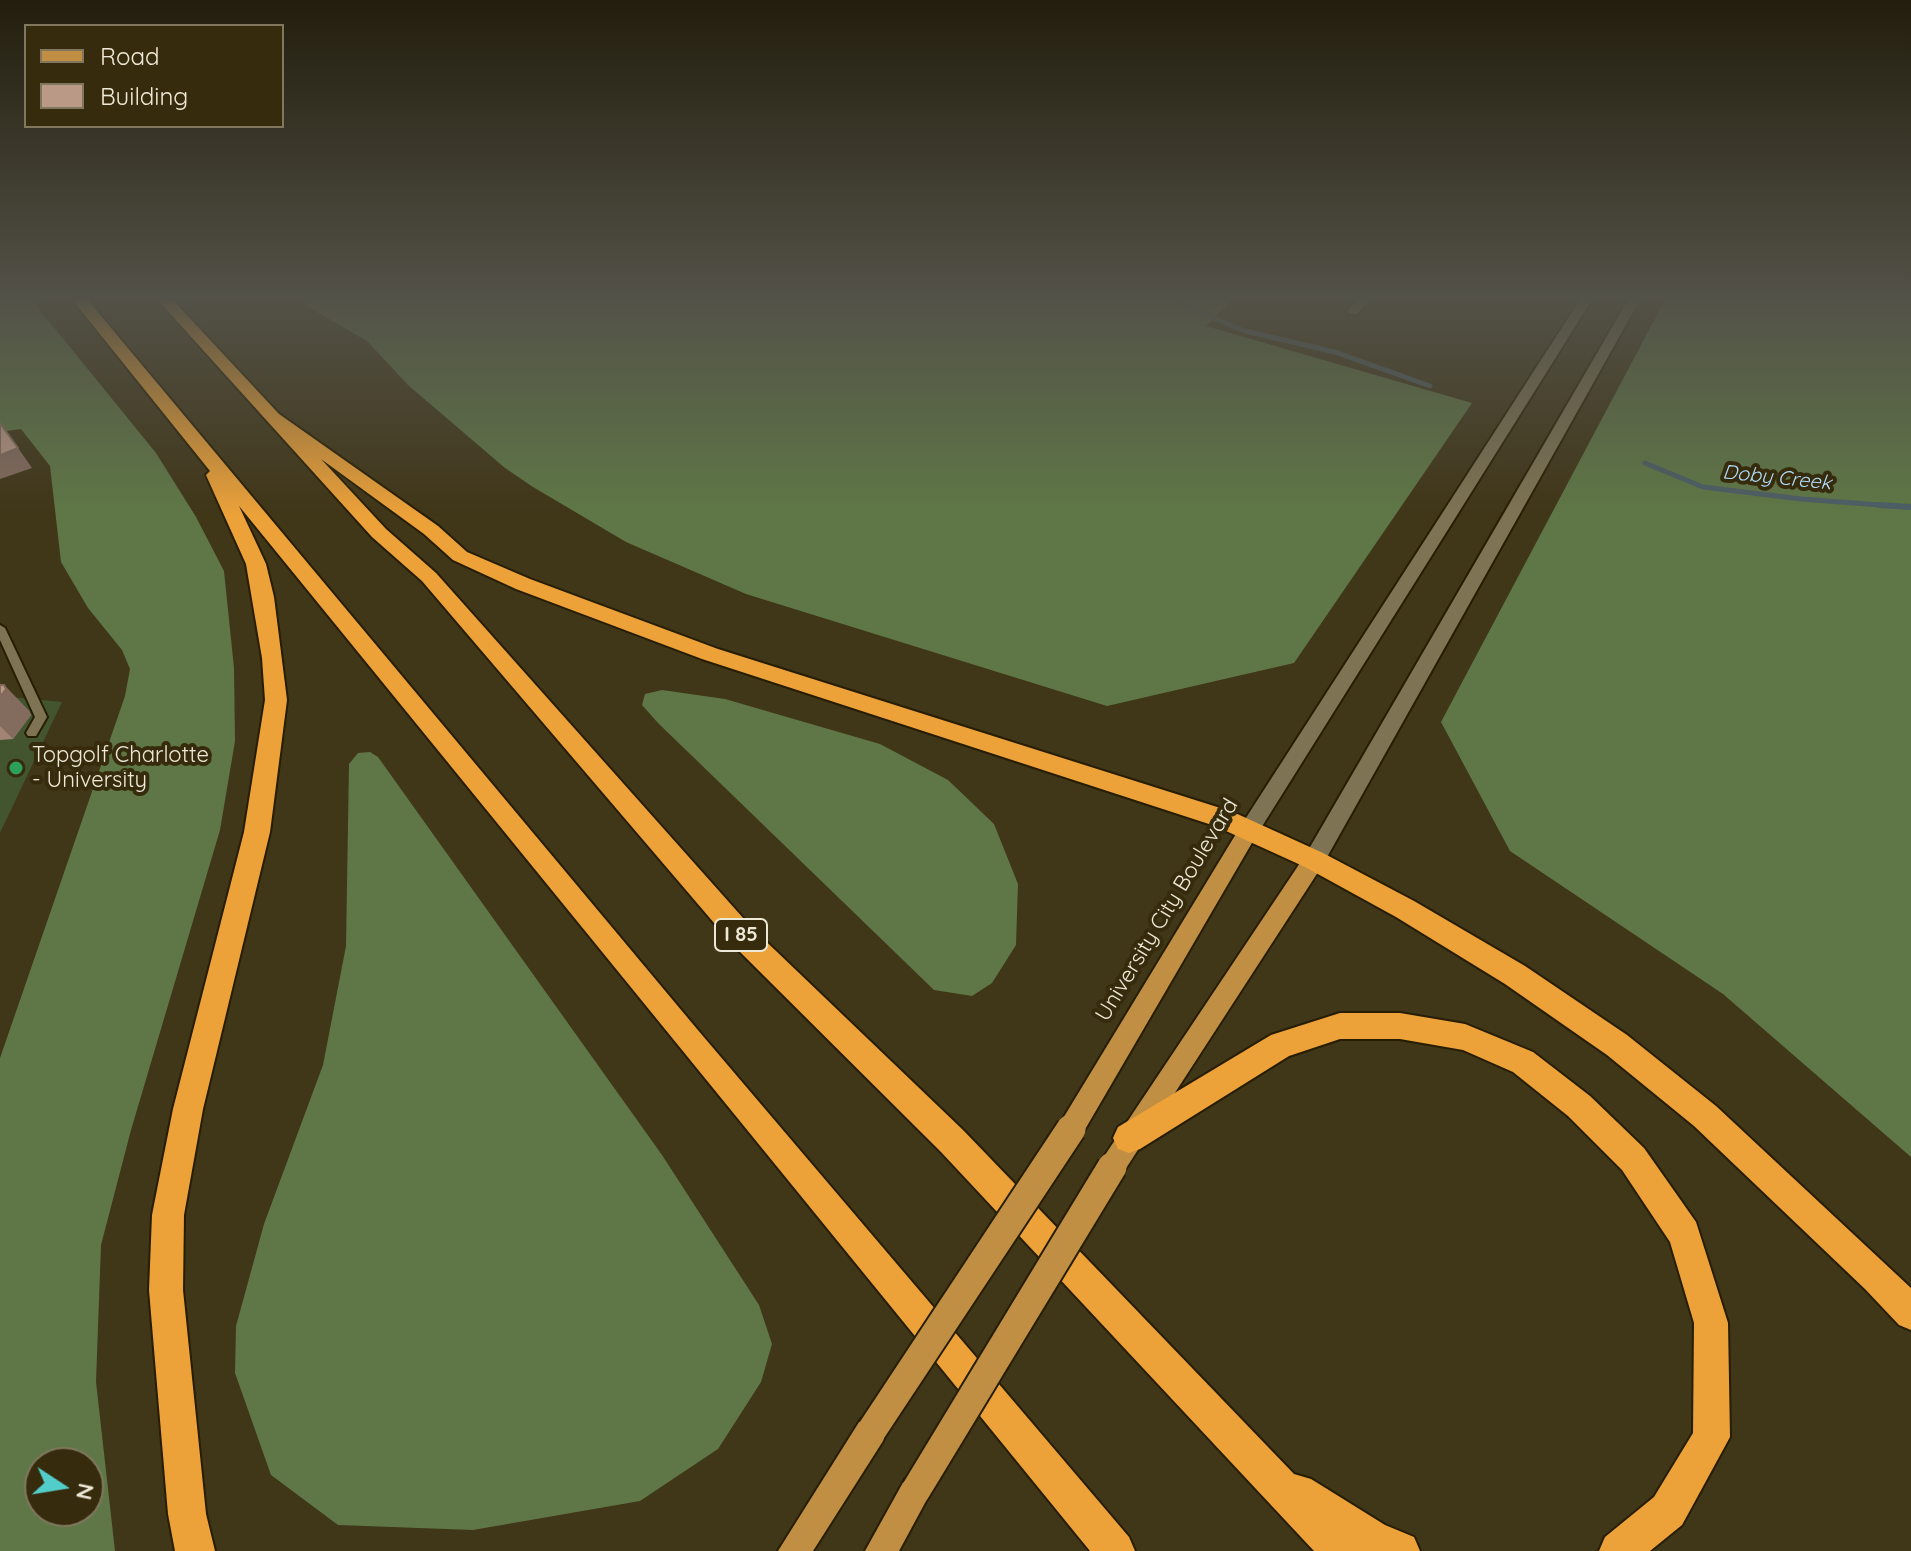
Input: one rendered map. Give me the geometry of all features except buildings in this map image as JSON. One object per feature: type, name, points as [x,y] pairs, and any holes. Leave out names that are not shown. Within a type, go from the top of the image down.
[{"type":"highway","points":[[138,370],[687,1038],[1115,1551]]},
{"type":"highway","name":"I 85","points":[[231,370],[379,533],[429,577],[742,936],[952,1141],[1341,1551]]},
{"type":"highway","points":[[275,418],[431,530],[460,556],[523,584],[710,654],[1185,805],[1314,860],[1405,909],[1515,975],[1617,1045],[1705,1116],[1877,1277],[1911,1313]]},
{"type":"highway","points":[[195,1551],[187,1514],[166,1290],[168,1215],[188,1109],[257,832],[276,700],[271,642],[256,564],[205,451]]},
{"type":"highway","points":[[1129,1138],[1281,1045],[1340,1026],[1400,1026],[1465,1037],[1523,1062],[1579,1106],[1633,1159],[1684,1234],[1711,1323],[1711,1437],[1668,1511],[1619,1551]]},
{"type":"highway","points":[[1265,1470],[1371,1539],[1400,1551]]},
{"type":"main road","name":"University City Boulevard","points":[[794,1551],[1071,1129],[1249,830],[1541,370]]},
{"type":"main road","points":[[881,1551],[1129,1138],[1314,860],[1594,370]]},
{"type":"lane","points":[[0,628],[5,649],[41,717],[32,733]]},
{"type":"green space","points":[[0,370],[89,370],[156,453],[196,517],[224,571],[234,668],[235,741],[220,830],[131,1130],[101,1245],[96,1382],[103,1447],[24,1447],[24,1527],[104,1527],[104,1453],[115,1551],[0,1551],[0,1058],[125,696],[130,669],[122,650],[88,608],[61,562],[50,466],[21,429],[0,432]]},
{"type":"green space","points":[[394,370],[1359,370],[1472,403],[1294,663],[1107,706],[746,594],[626,542],[505,468]]},
{"type":"green space","points":[[1628,370],[1911,370],[1911,1157],[1723,994],[1510,851],[1441,722]]},
{"type":"green space","points":[[662,690],[725,699],[880,744],[948,780],[994,824],[1018,884],[1016,945],[992,983],[972,996],[934,990],[658,723],[642,705],[645,694]]},
{"type":"green space","name":"Topgolf Charlotte - University","points":[[0,696],[62,702],[0,833]]},
{"type":"green space","points":[[370,752],[378,757],[662,1155],[759,1305],[772,1344],[761,1382],[718,1449],[640,1501],[473,1530],[338,1525],[271,1475],[235,1373],[236,1326],[264,1224],[323,1065],[346,946],[349,764],[358,753]]},
{"type":"waterway","name":"Doby Creek","points":[[1386,370],[1430,386]]},
{"type":"waterway","name":"Doby Creek","points":[[1645,463],[1703,487],[1883,505]]},
{"type":"waterway","name":"Doby Creek","points":[[1879,505],[1883,505]]},
{"type":"waterway","name":"Doby Creek","points":[[1883,505],[1911,507]]},
{"type":"waterway","name":"Doby Creek","points":[[1883,505],[1906,507]]},
{"type":"place","name":"Topgolf Charlotte - University","points":[[16,768]]}]
